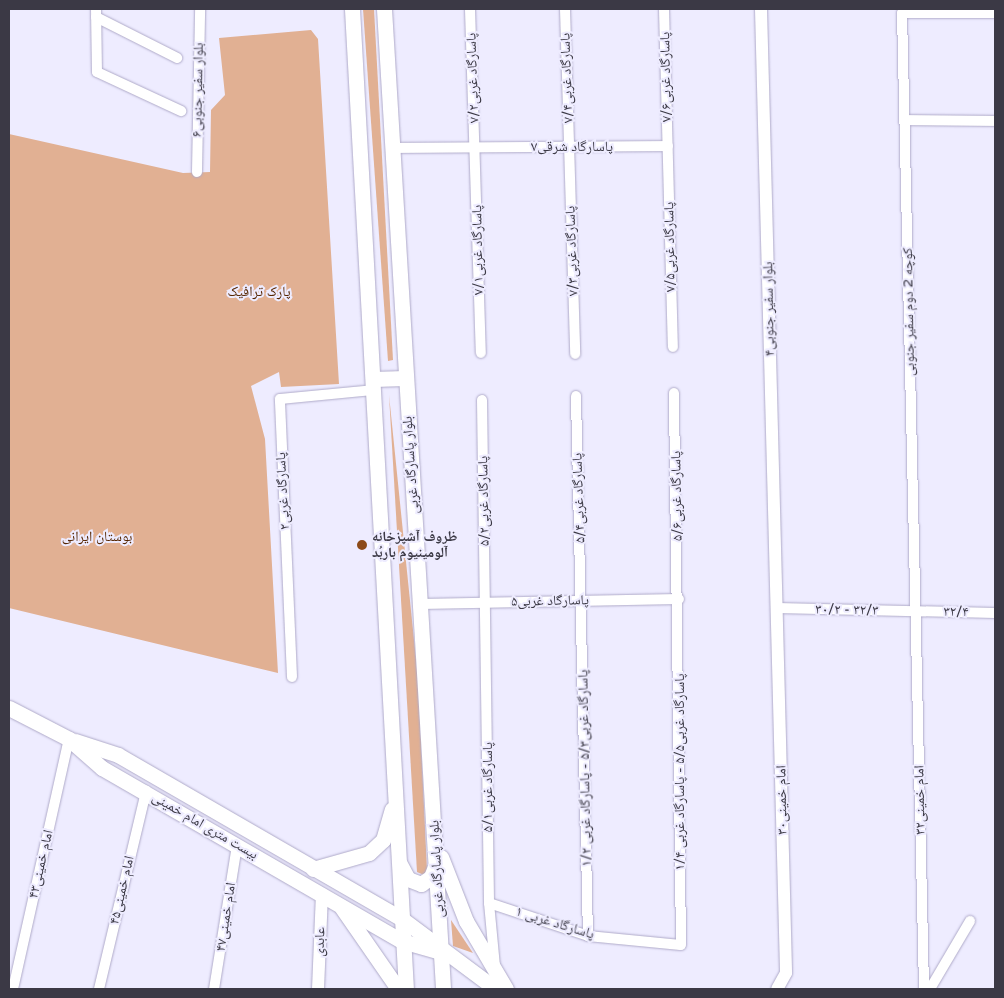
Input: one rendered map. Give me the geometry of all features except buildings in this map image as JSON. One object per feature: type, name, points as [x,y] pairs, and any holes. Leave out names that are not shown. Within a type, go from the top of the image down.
[{"type":"main road","points":[[352,9],[406,989]]},
{"type":"main road","name":"بلوار پاسارگاد غربی","points":[[384,9],[443,989]]},
{"type":"main road","points":[[373,384],[405,378]]},
{"type":"main road","name":"بیست متری امام خمینی","points":[[9,708],[69,739],[102,768],[146,791],[402,941],[441,952]]},
{"type":"main road","points":[[69,739],[118,755],[312,869],[402,919],[441,952],[496,989]]},
{"type":"main road","points":[[312,869],[369,854],[383,840],[396,793]]},
{"type":"main road","points":[[435,839],[466,921],[506,989]]},
{"type":"main road","points":[[398,861],[408,879],[421,884],[431,877],[436,862]]},
{"type":"main road","points":[[340,904],[398,989]]},
{"type":"street","name":"بلوار سفیر جنوبی۶","points":[[197,172],[200,9]]},
{"type":"street","name":"پاسارگاد غربی۷/۲","points":[[470,9],[476,147]]},
{"type":"street","name":"پاسارگاد غربی۷/۴","points":[[566,9],[569,147]]},
{"type":"street","name":"پاسارگاد غربی۷/۶","points":[[664,9],[668,146]]},
{"type":"street","name":"بلوار سفیر جنوبی۴","points":[[762,9],[777,608]]},
{"type":"street","points":[[96,13],[177,58]]},
{"type":"street","points":[[96,13],[97,72],[181,111]]},
{"type":"street","name":"کوچه 2 دوم سفیر جنوبی","points":[[917,611],[902,13],[995,14]]},
{"type":"street","points":[[904,120],[995,120]]},
{"type":"street","name":"پاسارگاد شرقی۷","points":[[393,148],[668,146]]},
{"type":"street","name":"پاسارگاد غربی۷/۵","points":[[668,146],[673,347]]},
{"type":"street","name":"پاسارگاد غربی۷/۱","points":[[476,147],[481,353]]},
{"type":"street","name":"پاسارگاد غربی۷/۳","points":[[569,147],[575,354]]},
{"type":"street","name":"پاسارگاد غربی۲","points":[[292,677],[280,399],[373,384]]},
{"type":"street","name":"پاسارگاد غربی۵/۶","points":[[674,393],[679,599]]},
{"type":"street","name":"پاسارگاد غربی۵/۴","points":[[576,396],[582,601]]},
{"type":"street","name":"پاسارگاد غربی۵/۲","points":[[482,400],[487,602]]},
{"type":"street","name":"پاسارگاد غربی۵","points":[[421,604],[679,599]]},
{"type":"street","name":"پاسارگاد غربی۵/۵ - پاسارگاد غربی ۱/۴","points":[[679,599],[681,945]]},
{"type":"street","name":"پاسارگاد غربی۵/۳ - پاسارگاد غربی ۱/۲","points":[[582,601],[588,936]]},
{"type":"street","name":"پاسارگاد غربی۵/۱","points":[[487,602],[489,903],[495,972]]},
{"type":"street","name":"۳۰/۲ - ۳۲/۳","points":[[777,608],[917,611]]},
{"type":"street","name":"امام خمینی۳۰","points":[[777,608],[786,973],[777,989]]},
{"type":"street","name":"۳۲/۴","points":[[917,611],[995,613]]},
{"type":"street","name":"امام خمینی۳۲","points":[[917,611],[924,989]]},
{"type":"street","name":"امام خمینی۴۳","points":[[13,989],[69,739]]},
{"type":"street","name":"امام خمینی۴۵","points":[[98,989],[146,791]]},
{"type":"street","name":"امام خمینی۴۷","points":[[214,989],[237,845]]},
{"type":"street","name":"عابدی","points":[[318,989],[322,894]]},
{"type":"street","name":"پاسارگاد غربی ۱","points":[[489,903],[588,936],[681,945]]},
{"type":"street","points":[[930,989],[970,921]]},
{"type":"green space","points":[[363,9],[374,9],[393,360],[388,361]]},
{"type":"green space","points":[[311,30],[318,39],[339,384],[281,387],[279,372],[251,386],[265,439],[278,673],[9,608],[9,134],[183,173],[210,172],[211,110],[225,95],[219,38]]},
{"type":"green space","points":[[389,395],[418,679],[427,870],[424,875],[417,872]]},
{"type":"green space","points":[[451,920],[473,953],[453,946]]},
{"type":"place","name":"ظروف آشپزخانه آلومینیوم باربُد","points":[[362,545]]},
{"type":"park label","name":"پارک ترافیک","points":[[259,292]]},
{"type":"park label","name":"بوستان ایرانی","points":[[97,537]]}]
